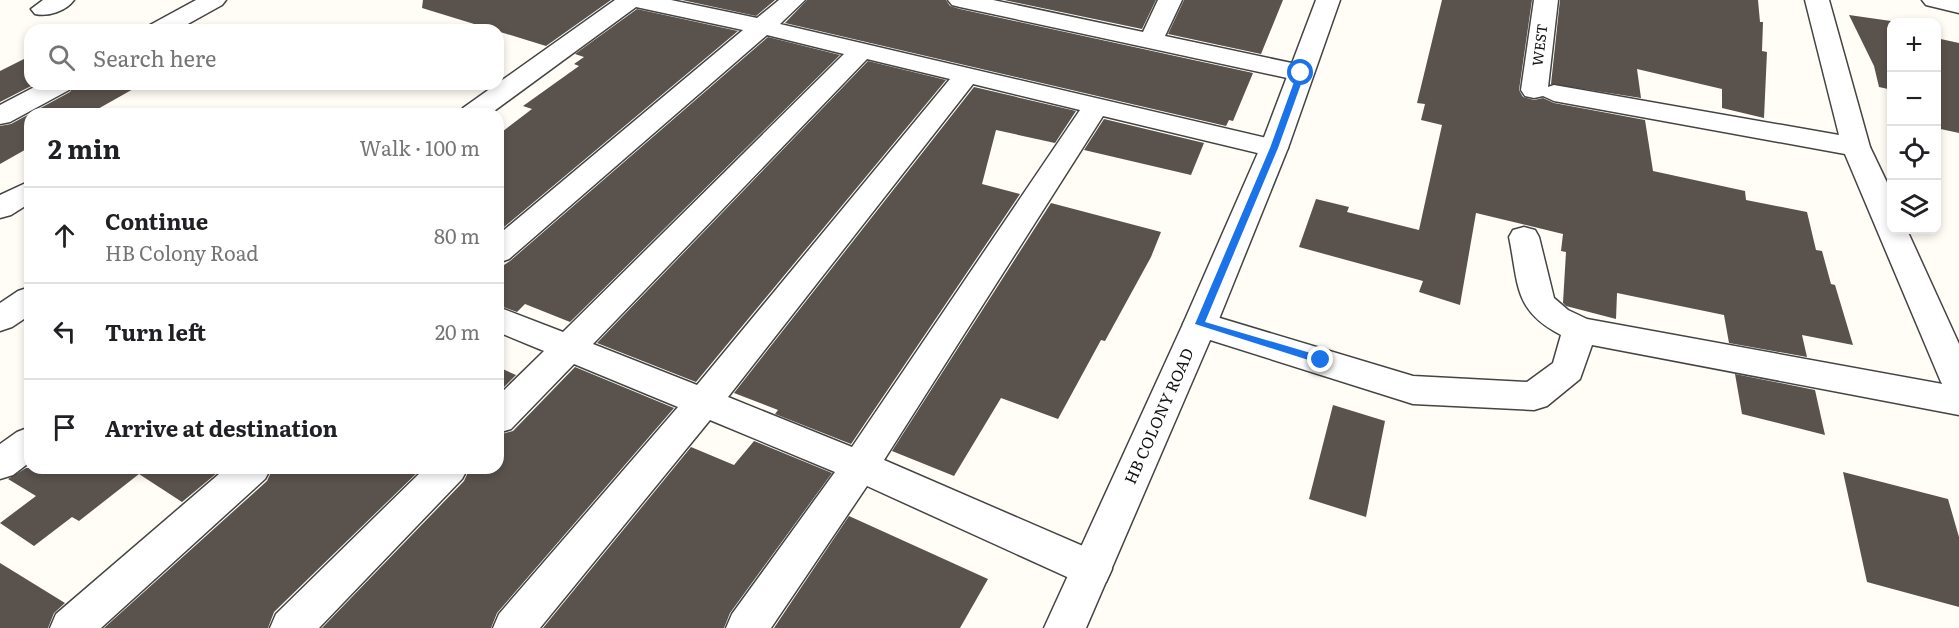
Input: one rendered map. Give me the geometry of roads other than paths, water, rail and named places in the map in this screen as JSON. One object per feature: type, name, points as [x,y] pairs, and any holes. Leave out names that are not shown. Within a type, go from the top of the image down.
[{"type":"street","points":[[170,24],[214,0]]},
{"type":"street","points":[[481,108],[630,0]]},
{"type":"street","points":[[638,0],[763,27],[860,52],[1274,148]]},
{"type":"street","points":[[504,247],[794,0]]},
{"type":"street","points":[[960,0],[1044,8],[1151,41],[1301,73]]},
{"type":"street","points":[[1151,41],[1170,0]]},
{"type":"street","name":"HB COLONY ROAD","points":[[1065,628],[1200,324],[1274,148],[1328,0]]},
{"type":"street","name":"WEST","points":[[1546,0],[1544,92],[1856,147]]},
{"type":"street","points":[[1817,0],[1856,147],[1887,217]]},
{"type":"street","points":[[1934,0],[1959,6]]},
{"type":"street","points":[[504,413],[860,52]]},
{"type":"street","points":[[514,628],[704,402],[965,76]]},
{"type":"street","points":[[0,118],[49,90]]},
{"type":"street","points":[[747,628],[860,466],[1095,107]]},
{"type":"street","points":[[0,118],[24,128]]},
{"type":"street","points":[[0,208],[24,194]]},
{"type":"street","points":[[1895,234],[1959,382]]},
{"type":"street","points":[[1524,237],[1539,303],[1556,318],[1579,330],[1959,401]]},
{"type":"street","points":[[0,319],[24,303]]},
{"type":"street","points":[[504,322],[860,466],[1092,569]]},
{"type":"street","points":[[1200,324],[1413,390],[1534,396],[1568,370],[1579,330]]},
{"type":"street","points":[[0,464],[24,446]]},
{"type":"street","points":[[71,628],[245,474]]},
{"type":"street","points":[[291,628],[443,474]]}]
